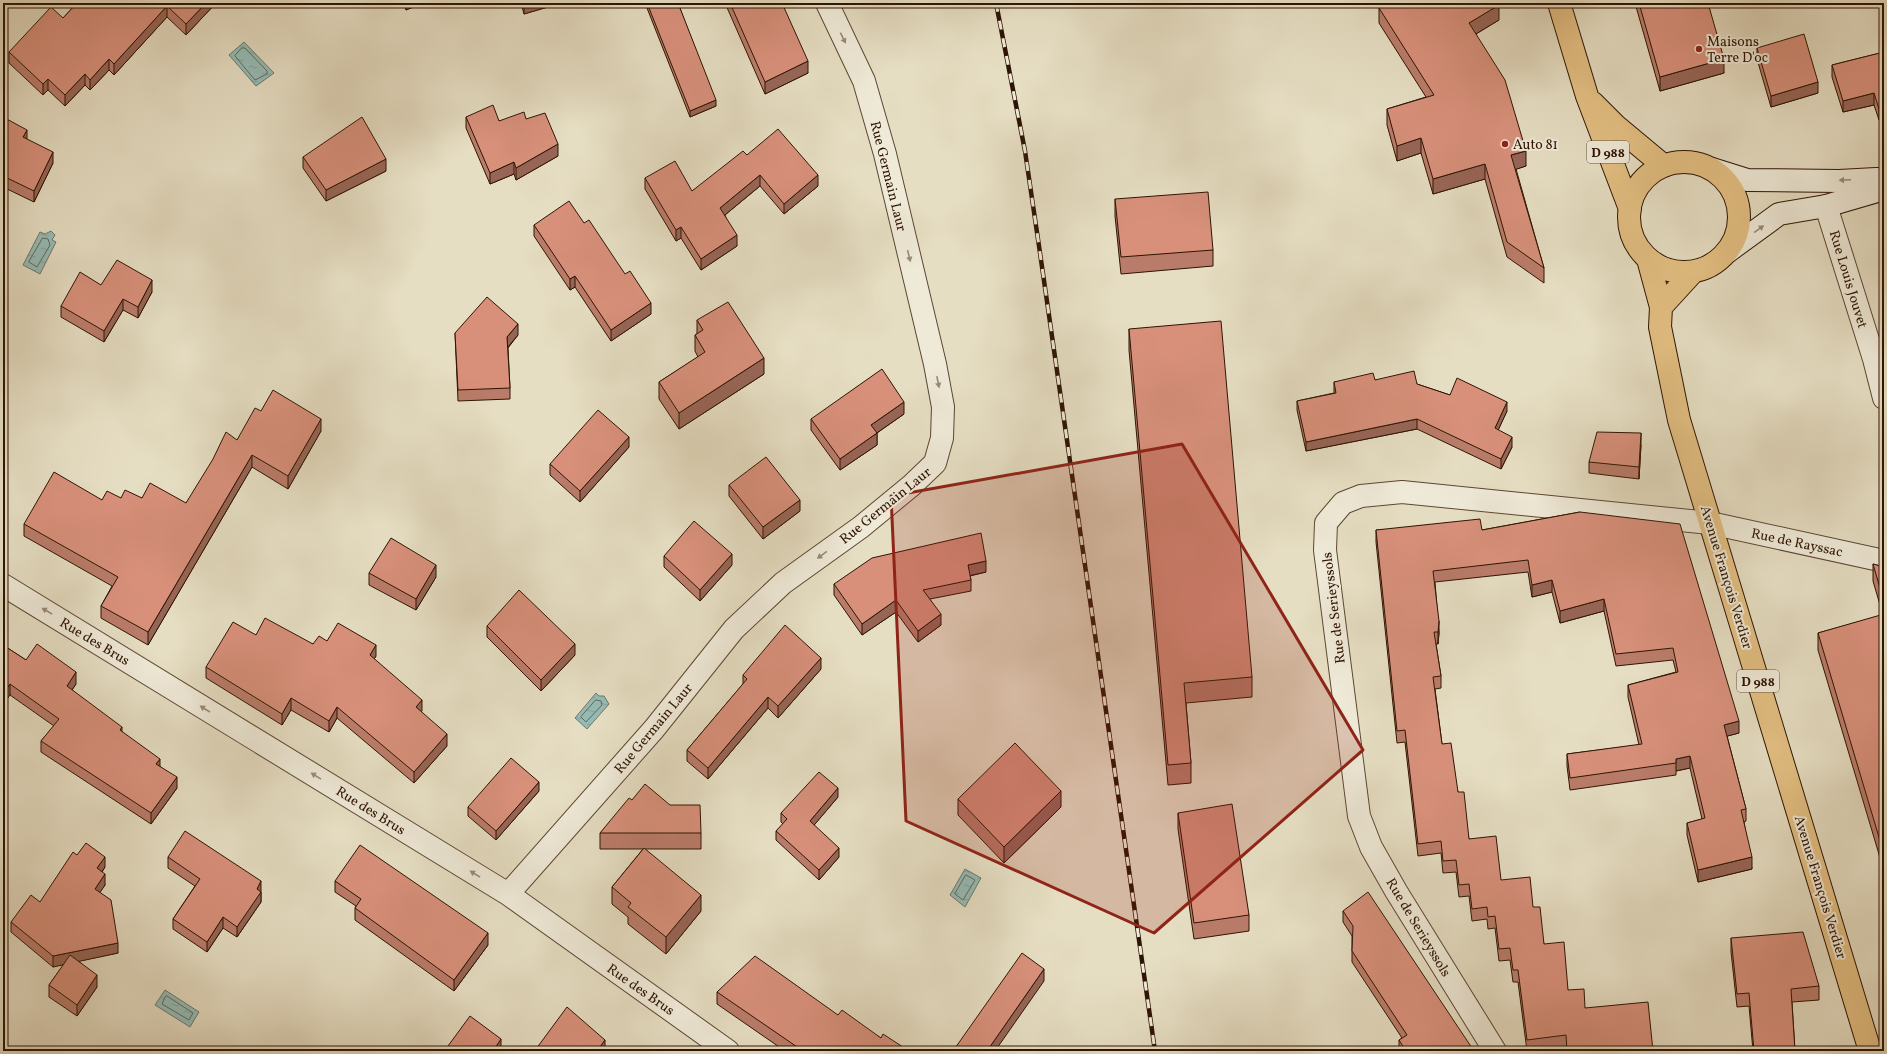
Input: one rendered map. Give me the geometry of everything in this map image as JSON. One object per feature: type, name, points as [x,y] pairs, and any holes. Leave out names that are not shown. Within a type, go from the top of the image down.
[{"type":"main road","name":"D 988","points":[[1559,3],[1587,96],[1630,209]]},
{"type":"main road","name":"D 988","points":[[1587,96],[1616,126],[1664,166]]},
{"type":"main road","points":[[1680,162],[1696,163],[1712,169],[1726,181],[1736,197],[1739,216],[1736,235],[1727,252],[1706,268],[1693,272],[1677,272],[1662,267],[1648,258],[1636,244],[1630,227],[1630,209],[1636,191],[1648,176],[1664,166],[1680,162]]},
{"type":"main road","name":"Avenue François Verdier","points":[[1648,258],[1661,307],[1660,327],[1679,420],[1870,1051]]},
{"type":"main road","points":[[1661,307],[1693,272]]},
{"type":"street","name":"Rue Germain Laur","points":[[508,894],[654,729],[734,628],[783,583],[867,522],[912,486],[935,463],[942,438],[943,407],[935,364],[885,154],[864,81],[826,3]]},
{"type":"street","points":[[1712,169],[1747,180],[1884,180]]},
{"type":"street","points":[[1727,252],[1779,214],[1826,206],[1884,189]]},
{"type":"street","name":"Rue Louis Jouvet","points":[[1826,206],[1874,359],[1884,398]]},
{"type":"street","name":"Rue de Serieyssols","points":[[1495,1051],[1392,884],[1371,847],[1360,816],[1325,550],[1326,523],[1343,503],[1361,496],[1402,492],[1710,523]]},
{"type":"street","name":"Rue de Rayssac","points":[[1710,523],[1884,561]]},
{"type":"street","name":"Rue des Brus","points":[[3,585],[508,894],[728,1051]]},
{"type":"highlighted area","points":[[1182,444],[1363,750],[1154,933],[906,821],[891,496]]},
{"type":"water","points":[[244,42],[274,73],[256,86],[229,55]]},
{"type":"water","points":[[51,231],[55,235],[52,240],[56,242],[40,274],[23,265],[40,232],[45,234]]},
{"type":"water","points":[[596,693],[599,696],[604,696],[609,704],[587,729],[575,718]]},
{"type":"water","points":[[965,869],[981,878],[965,907],[950,895]]},
{"type":"water","points":[[165,990],[199,1012],[190,1027],[155,1005]]},
{"type":"building","points":[[77,3],[206,3],[186,24],[167,6],[114,64],[109,59],[90,80],[85,74],[65,95],[48,79],[43,84],[9,52],[51,7],[63,18]]},
{"type":"building","points":[[647,3],[678,3],[716,100],[690,111]]},
{"type":"building","points":[[730,3],[782,3],[808,61],[765,82]]},
{"type":"building","points":[[1386,3],[1498,3],[1499,5],[1469,23],[1505,80],[1526,151],[1511,155],[1544,268],[1507,242],[1485,164],[1433,179],[1421,138],[1397,146],[1387,109],[1434,95],[1379,8]]},
{"type":"building","points":[[1639,3],[1708,3],[1724,59],[1660,77]]},
{"type":"building","points":[[1804,34],[1818,82],[1771,96],[1757,48]]},
{"type":"building","points":[[1884,52],[1884,107],[1879,109],[1874,93],[1843,101],[1832,65]]},
{"type":"building","points":[[493,105],[499,121],[524,112],[526,119],[545,113],[558,144],[516,168],[514,162],[490,173],[466,117]]},
{"type":"building","points":[[3,117],[27,130],[23,137],[53,152],[34,191],[3,176]]},
{"type":"building","points":[[362,117],[386,159],[326,190],[303,157]]},
{"type":"building","points":[[778,129],[818,175],[784,204],[760,175],[720,208],[737,235],[701,259],[681,227],[676,230],[645,178],[675,161],[692,191],[743,151],[747,155]]},
{"type":"building","points":[[1208,192],[1213,250],[1121,257],[1115,199]]},
{"type":"building","points":[[569,201],[584,223],[589,220],[625,274],[630,271],[651,303],[611,330],[575,276],[570,279],[534,225]]},
{"type":"building","points":[[117,260],[152,280],[138,307],[123,299],[104,331],[61,306],[80,272],[101,285]]},
{"type":"building","points":[[487,297],[518,324],[507,337],[510,388],[458,390],[455,333]]},
{"type":"building","points":[[728,302],[764,358],[679,413],[659,382],[705,352],[695,335],[703,330],[697,320]]},
{"type":"building","points":[[1221,321],[1252,677],[1184,683],[1191,763],[1168,765],[1129,329]]},
{"type":"building","points":[[882,369],[904,402],[871,425],[877,433],[840,459],[811,419]]},
{"type":"building","points":[[1414,371],[1417,384],[1450,395],[1457,378],[1507,402],[1495,428],[1512,437],[1501,459],[1417,419],[1306,442],[1297,401],[1336,393],[1334,382],[1373,373],[1375,380]]},
{"type":"building","points":[[273,390],[321,419],[288,476],[252,455],[148,632],[101,606],[118,577],[24,524],[54,472],[102,500],[107,491],[121,498],[125,490],[142,498],[150,483],[186,503],[213,459],[226,432],[237,440],[255,408],[261,411]]},
{"type":"building","points":[[598,410],[629,437],[580,491],[550,464]]},
{"type":"building","points":[[1597,432],[1641,433],[1639,467],[1589,462]]},
{"type":"building","points":[[766,457],[800,500],[763,527],[729,485]]},
{"type":"building","points":[[1580,512],[1680,524],[1739,721],[1724,725],[1746,809],[1741,810],[1752,857],[1698,870],[1687,823],[1705,818],[1690,756],[1676,759],[1676,763],[1570,778],[1567,754],[1642,744],[1628,685],[1678,672],[1673,648],[1616,654],[1604,599],[1560,611],[1552,580],[1532,585],[1528,560],[1433,571],[1439,621],[1438,632],[1434,632],[1441,676],[1433,677],[1442,744],[1451,743],[1458,792],[1464,792],[1469,839],[1496,836],[1501,880],[1530,877],[1533,907],[1540,907],[1544,944],[1564,942],[1568,990],[1584,989],[1585,1008],[1648,1002],[1653,1051],[1567,1051],[1566,1035],[1527,1040],[1518,970],[1513,970],[1510,948],[1499,949],[1495,916],[1488,917],[1487,907],[1472,909],[1469,884],[1459,885],[1456,860],[1443,861],[1441,841],[1418,844],[1405,730],[1397,731],[1376,530],[1480,519],[1482,530]]},
{"type":"building","points":[[694,521],[732,554],[700,590],[664,556]]},
{"type":"building","points":[[981,533],[986,561],[968,565],[971,580],[923,590],[941,614],[918,631],[896,600],[862,624],[834,584],[872,558]]},
{"type":"building","points":[[391,538],[436,565],[416,599],[369,573]]},
{"type":"building","points":[[1873,564],[1884,567],[1884,602]]},
{"type":"building","points":[[519,590],[575,644],[541,680],[487,626]]},
{"type":"building","points":[[1884,614],[1884,854],[1818,633]]},
{"type":"building","points":[[265,618],[313,644],[319,636],[327,641],[338,623],[376,645],[370,655],[422,700],[416,707],[447,734],[414,772],[337,707],[329,721],[291,698],[282,714],[206,667],[233,622],[256,635]]},
{"type":"building","points":[[785,625],[821,658],[778,706],[768,697],[708,768],[687,750],[747,679],[743,675]]},
{"type":"building","points":[[37,644],[76,672],[67,686],[122,727],[120,730],[160,759],[156,764],[177,777],[151,813],[41,741],[59,719],[10,684],[3,693],[3,645],[26,660]]},
{"type":"building","points":[[1015,743],[1061,791],[1004,847],[958,799]]},
{"type":"building","points":[[511,758],[539,782],[496,831],[468,807]]},
{"type":"building","points":[[819,772],[838,788],[810,821],[839,848],[819,870],[776,831],[787,819],[781,813]]},
{"type":"building","points":[[645,784],[670,805],[700,805],[701,833],[600,833],[629,798],[632,800]]},
{"type":"building","points":[[1232,804],[1249,915],[1194,923],[1178,813]]},
{"type":"building","points":[[185,831],[261,881],[257,889],[261,892],[237,927],[223,917],[207,942],[173,919],[200,879],[168,857]]},
{"type":"building","points":[[86,843],[105,857],[97,868],[105,874],[95,889],[111,900],[118,943],[53,956],[11,922],[31,895],[40,902],[73,852],[77,855]]},
{"type":"building","points":[[360,845],[488,933],[454,980],[355,908],[361,899],[335,881]]},
{"type":"building","points":[[644,848],[701,895],[666,937],[628,907],[631,903],[612,887]]},
{"type":"building","points":[[1368,892],[1474,1051],[1406,1051],[1399,1040],[1407,1035],[1352,951],[1353,926],[1343,911]]},
{"type":"building","points":[[1803,932],[1819,986],[1791,989],[1795,1051],[1754,1051],[1749,993],[1737,994],[1731,938]]},
{"type":"building","points":[[1022,953],[1044,969],[987,1051],[953,1051]]},
{"type":"building","points":[[70,955],[97,975],[77,1005],[49,985]]},
{"type":"building","points":[[755,956],[838,1015],[842,1010],[881,1038],[883,1034],[909,1051],[803,1051],[717,992]]},
{"type":"building","points":[[567,1007],[605,1040],[597,1051],[539,1051],[536,1049]]},
{"type":"building","points":[[470,1016],[501,1039],[493,1051],[455,1051],[448,1046]]},
{"type":"railway","points":[[996,3],[1025,151],[1155,1051]]},
{"type":"place","name":"Maisons Terre D'oc","points":[[1699,49]]},
{"type":"place","name":"Auto 81","points":[[1505,144]]}]
